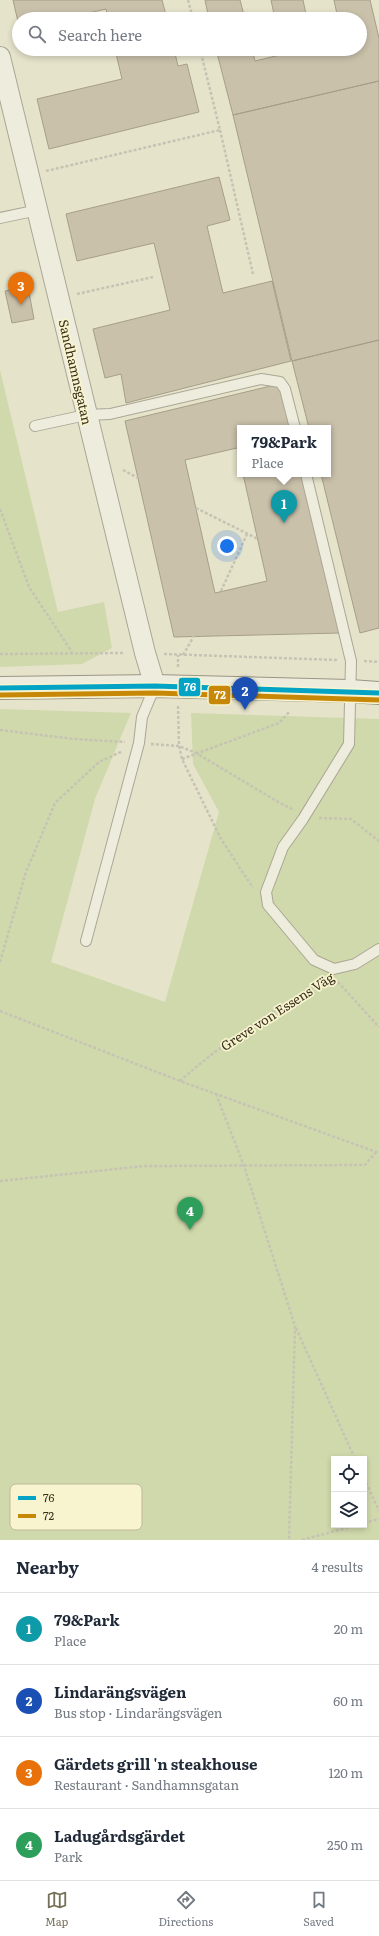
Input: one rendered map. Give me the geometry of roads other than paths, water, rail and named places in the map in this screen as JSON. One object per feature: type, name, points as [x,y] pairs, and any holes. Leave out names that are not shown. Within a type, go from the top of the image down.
[{"type":"street","name":"Sandhamnsgatan","points":[[0,58],[38,210],[86,415],[145,653],[155,686]]},
{"type":"street","points":[[0,688],[155,686],[379,693]]},
{"type":"lane","points":[[0,218],[38,210]]},
{"type":"lane","points":[[35,426],[86,415],[110,414],[261,379],[280,382],[285,389],[294,425]]},
{"type":"lane","points":[[307,477],[351,661],[349,744],[305,815],[283,847],[266,892],[268,905],[314,960],[334,968],[355,964],[379,949]]},
{"type":"lane","points":[[86,941],[139,742],[142,717],[155,686]]},
{"type":"place","name":"Gärdets grill 'n steakhouse","points":[[21,305]]},
{"type":"place","name":"79&Park","points":[[284,523]]},
{"type":"place","name":"Lindarängsvägen","points":[[245,710]]},
{"type":"place","name":"Ladugårdsgärdet","points":[[190,1230]]}]
